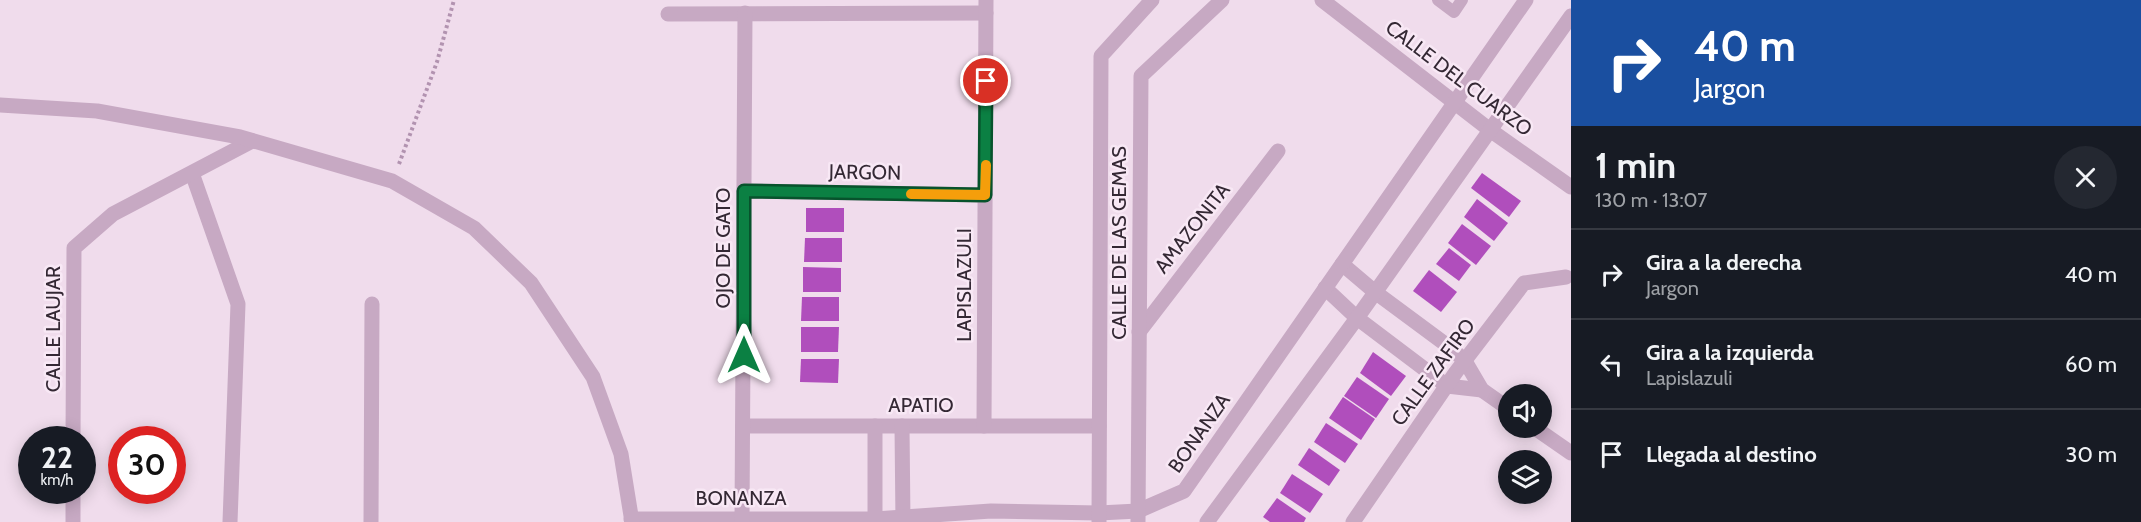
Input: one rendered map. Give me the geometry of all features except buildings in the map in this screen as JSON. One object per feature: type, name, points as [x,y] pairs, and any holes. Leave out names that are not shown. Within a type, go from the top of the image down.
[{"type":"street","name":"CALLE DE LAS GEMAS","points":[[1099,517],[1101,56],[1152,0]]},
{"type":"street","name":"CALLE DE LAS GEMAS","points":[[1138,516],[1141,76],[1222,0]]},
{"type":"street","name":"CALLE DEL CUARZO","points":[[1322,0],[1490,130],[1571,188]]},
{"type":"street","name":"BONANZA","points":[[631,520],[875,520],[1138,516],[1184,491],[1526,0]]},
{"type":"street","points":[[668,14],[986,7]]},
{"type":"street","name":"LAPISLAZULI","points":[[984,426],[986,7]]},
{"type":"street","name":"OJO DE GATO","points":[[742,519],[745,13]]},
{"type":"street","points":[[1207,522],[1357,318],[1571,16]]},
{"type":"street","points":[[0,105],[97,111],[252,141],[392,181],[474,228],[531,283],[593,377],[621,454],[631,520]]},
{"type":"street","name":"CALLE LAUJAR","points":[[73,426],[74,248],[113,214],[252,141]]},
{"type":"street","name":"AMAZONITA","points":[[1139,332],[1278,151]]},
{"type":"street","points":[[192,173],[237,304],[230,522]]},
{"type":"street","name":"JARGON","points":[[744,191],[985,195]]},
{"type":"street","points":[[1342,264],[1465,361],[1482,390],[1498,401]]},
{"type":"street","name":"CALLE ZAFIRO","points":[[1353,522],[1447,386],[1524,283],[1566,276]]},
{"type":"street","points":[[1325,288],[1357,318],[1447,386],[1482,390]]},
{"type":"street","points":[[371,522],[372,304]]},
{"type":"street","name":"APATIO","points":[[743,426],[1099,426]]},
{"type":"street","points":[[875,426],[875,520]]},
{"type":"street","points":[[902,426],[903,519]]},
{"type":"street","points":[[1549,438],[1571,453]]},
{"type":"street","points":[[73,504],[73,522]]},
{"type":"lane","points":[[1438,0],[1454,12],[1462,0]]},
{"type":"path","points":[[392,181],[437,62],[454,0]]},
{"type":"slow traffic","points":[[911,194],[985,195],[986,165]]},
{"type":"route","points":[[744,355],[744,191],[985,195],[986,81]]}]
